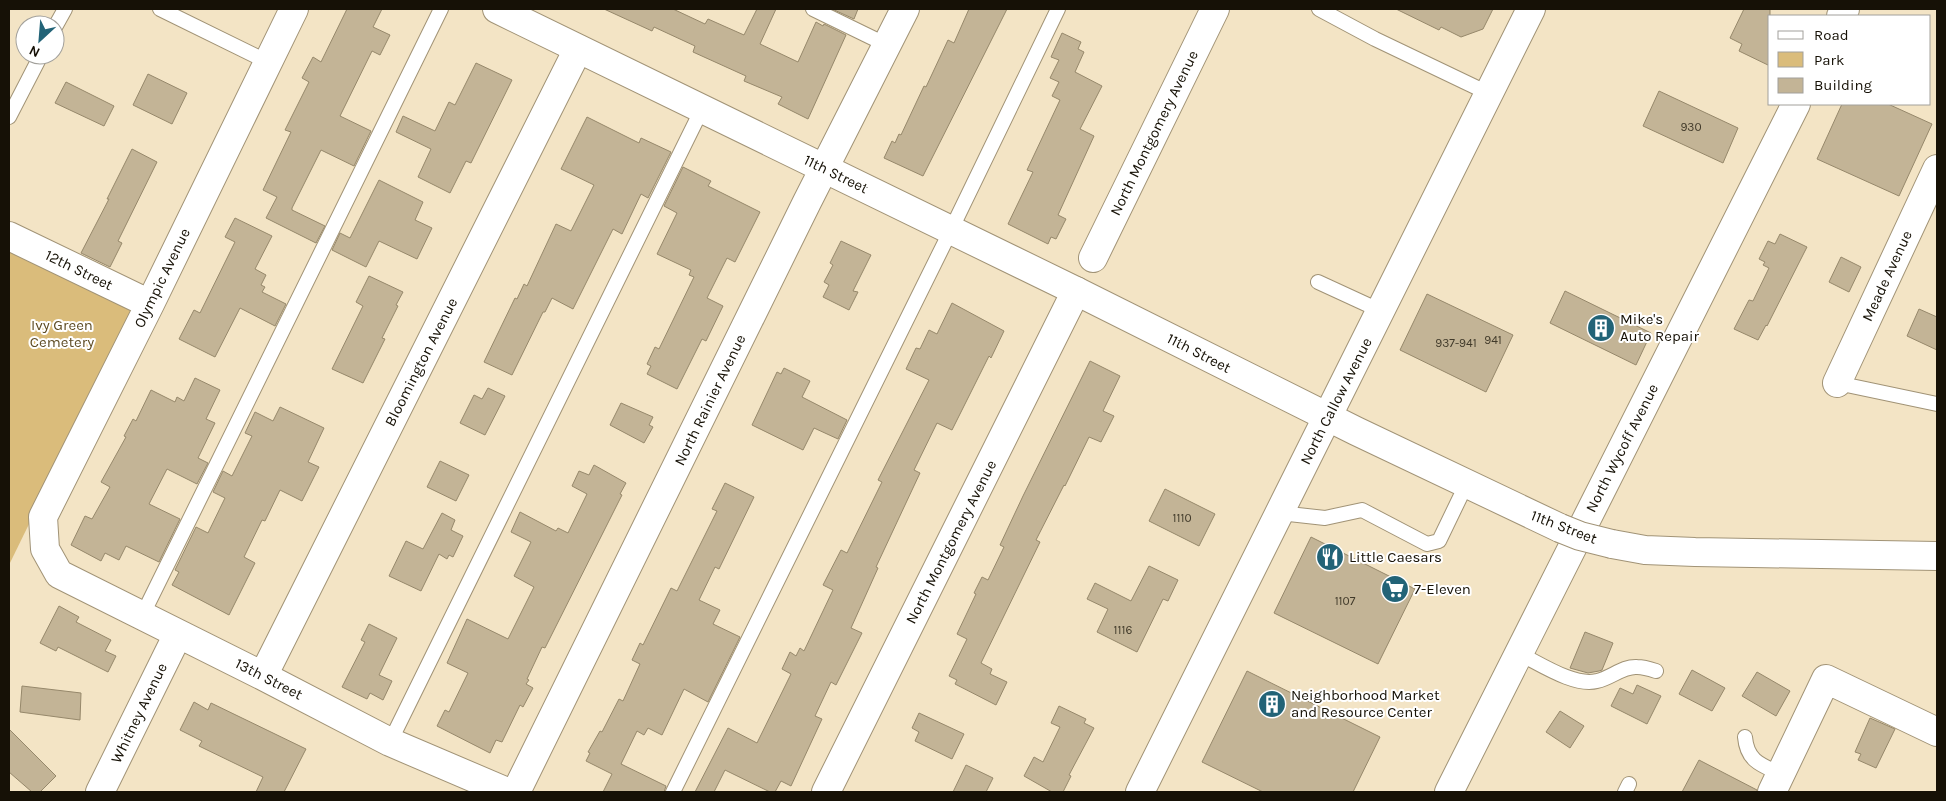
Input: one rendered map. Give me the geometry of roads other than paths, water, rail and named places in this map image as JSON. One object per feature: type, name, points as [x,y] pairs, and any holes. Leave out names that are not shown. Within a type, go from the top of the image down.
[{"type":"street","name":"Olympic Avenue","points":[[45,549],[43,517],[150,304],[294,9]]},
{"type":"street","name":"11th Street","points":[[497,9],[951,230],[1466,485],[1580,536],[1645,550],[1937,556]]},
{"type":"street","name":"North Rainier Avenue","points":[[516,792],[824,168],[905,9]]},
{"type":"street","name":"North Montgomery Avenue","points":[[1093,258],[1215,9]]},
{"type":"street","name":"North Callow Avenue","points":[[1140,792],[1531,9]]},
{"type":"street","name":"Bloomington Avenue","points":[[263,676],[578,48]]},
{"type":"street","name":"North Wycoff Avenue","points":[[1449,792],[1795,105]]},
{"type":"street","name":"Meade Avenue","points":[[1837,383],[1937,169]]},
{"type":"street","name":"12th Street","points":[[9,236],[150,304]]},
{"type":"street","name":"North Montgomery Avenue","points":[[826,792],[1076,292]]},
{"type":"street","name":"13th Street","points":[[45,549],[59,574],[390,742],[507,792]]},
{"type":"street","name":"Whitney Avenue","points":[[100,792],[178,634]]},
{"type":"street","points":[[1777,783],[1826,679],[1937,732]]},
{"type":"lane","points":[[160,9],[268,62]]},
{"type":"lane","points":[[142,616],[441,9]]},
{"type":"lane","points":[[813,9],[887,45]]},
{"type":"lane","points":[[673,792],[1058,9]]},
{"type":"lane","points":[[1319,9],[1376,40],[1490,94]]},
{"type":"lane","points":[[9,117],[36,65]]},
{"type":"lane","points":[[390,742],[702,109]]},
{"type":"lane","points":[[1318,282],[1381,311]]},
{"type":"lane","points":[[1837,383],[1937,404]]},
{"type":"lane","points":[[1280,512],[1325,518],[1362,510],[1428,544],[1439,540],[1466,485]]},
{"type":"lane","points":[[1518,653],[1581,682],[1596,682],[1625,669],[1637,666],[1656,670]]},
{"type":"lane","points":[[1745,737],[1748,753],[1777,783]]},
{"type":"place","name":"Mike's Auto Repair","points":[[1601,328]]},
{"type":"place","name":"Little Caesars","points":[[1330,557]]},
{"type":"place","name":"7-Eleven","points":[[1395,589]]},
{"type":"place","name":"Neighborhood Market and Resource Center","points":[[1272,704]]},
{"type":"park label","name":"Ivy Green Cemetery","points":[[62,334]]}]
